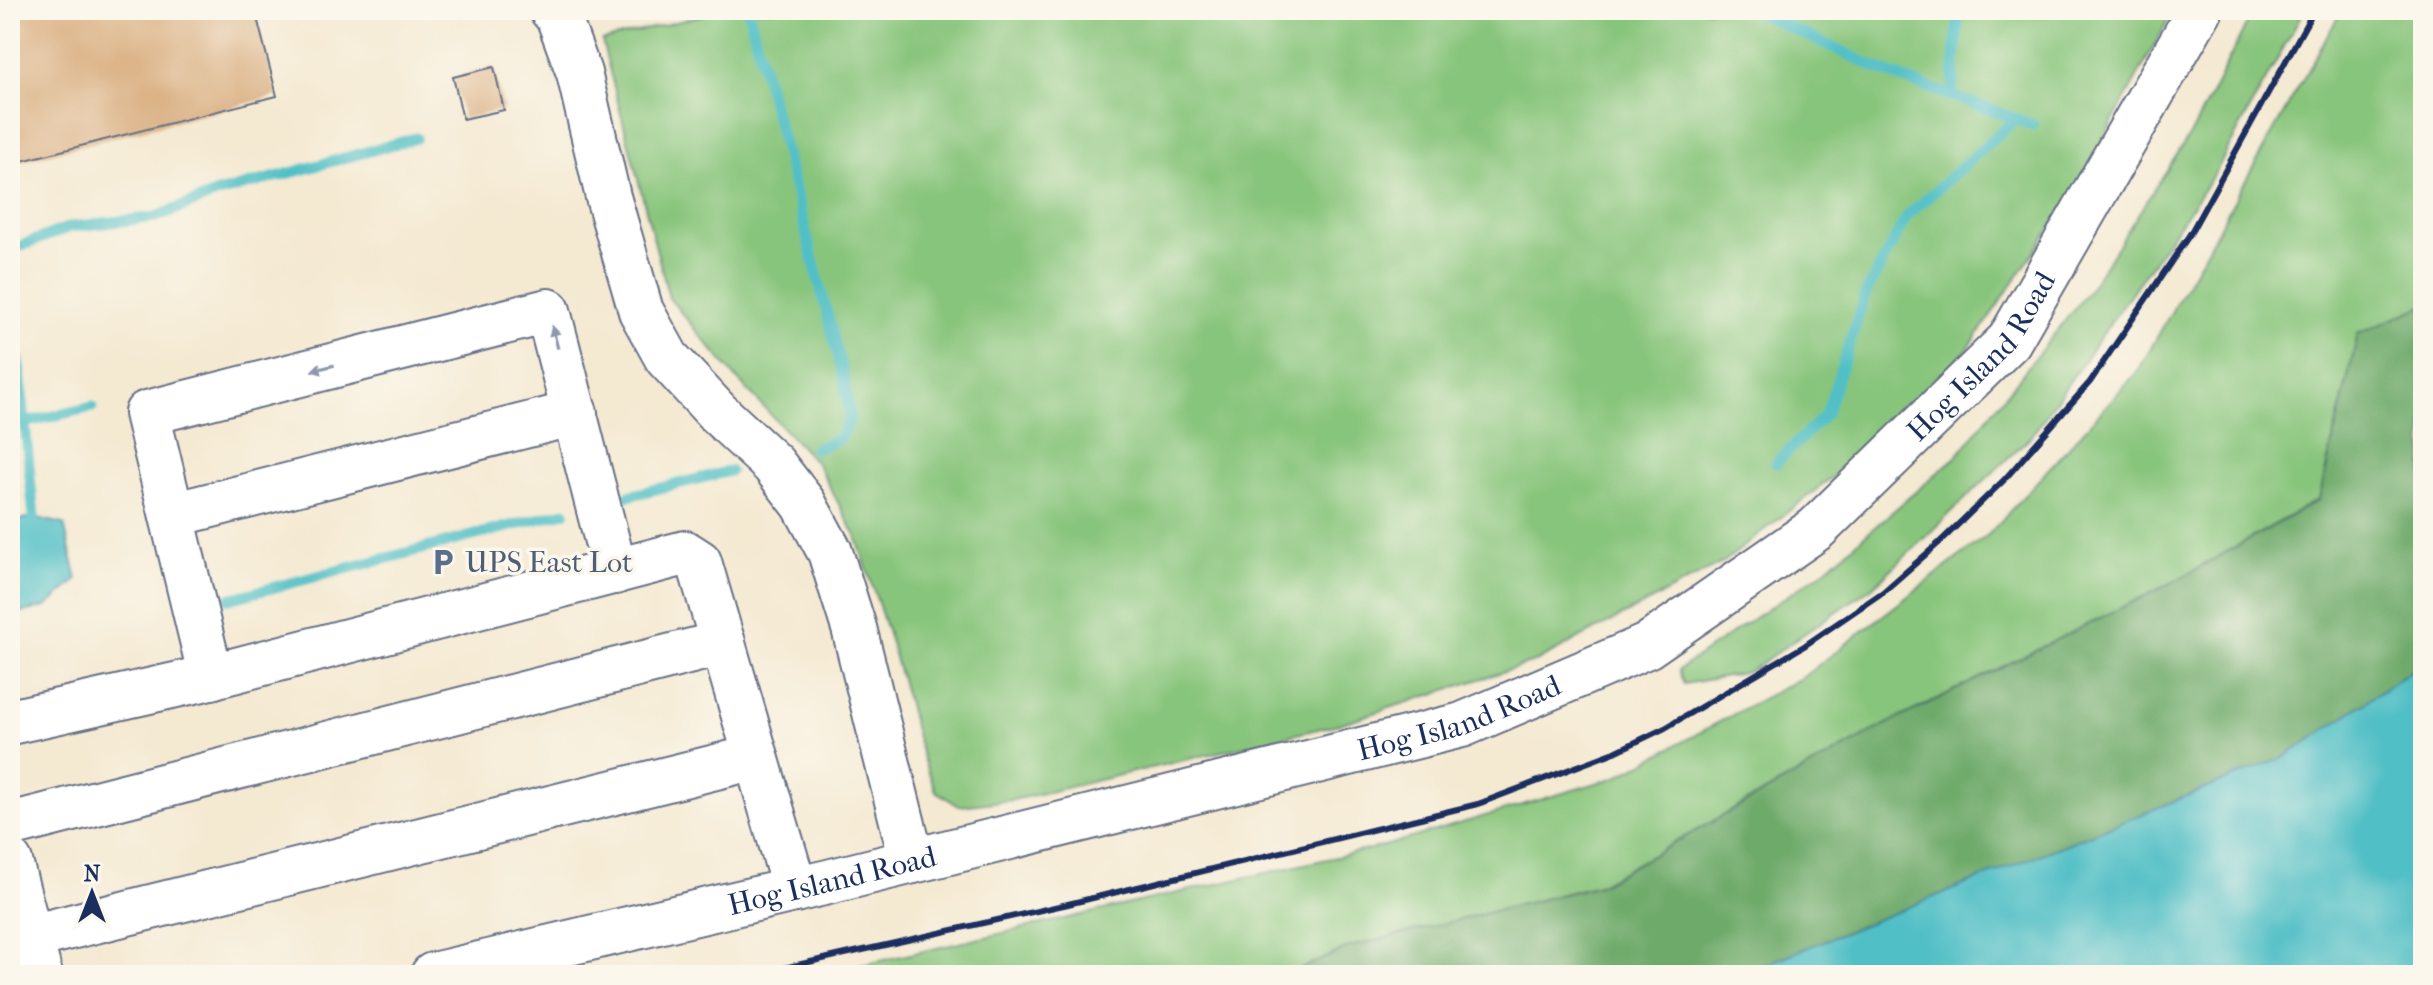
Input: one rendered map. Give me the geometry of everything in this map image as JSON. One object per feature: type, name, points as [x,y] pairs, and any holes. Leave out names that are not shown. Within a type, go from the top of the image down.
[{"type":"street","points":[[552,10],[558,16],[579,73],[608,197],[641,311],[667,358],[718,413],[773,464],[804,504],[830,552],[854,628],[912,861]]},
{"type":"street","name":"Hog Island Road","points":[[433,975],[795,890],[1462,725],[1647,646],[1816,529],[2009,341],[2200,10]]},
{"type":"street","points":[[211,677],[147,413],[162,409],[548,311],[615,572]]},
{"type":"street","points":[[172,515],[575,413]]},
{"type":"street","points":[[10,722],[211,677],[685,553],[699,562],[795,890]]},
{"type":"street","points":[[10,825],[723,643]]},
{"type":"street","points":[[10,862],[27,951],[756,757]]},
{"type":"green space","points":[[707,10],[2174,10],[2069,201],[1967,350],[1860,455],[1724,562],[1537,661],[1339,724],[1013,800],[959,806],[936,791],[923,759],[891,643],[856,536],[818,465],[738,380],[669,298],[602,41],[707,14]]},
{"type":"green space","points":[[2254,10],[2304,10],[2215,173],[2032,435],[1874,586],[1748,672],[1684,684],[1678,670],[1825,570],[1957,456],[2086,294],[2193,130]]},
{"type":"green space","points":[[2342,10],[2423,10],[2423,306],[2358,334],[2319,499],[2177,580],[1887,724],[1598,885],[1350,947],[1287,975],[818,975],[1384,846],[1617,777],[1803,677],[1989,534],[2138,371]]},
{"type":"green space","points":[[2423,306],[2423,663],[2285,757],[1738,975],[1287,975],[1350,947],[1599,885],[1887,724],[2177,580],[2319,500],[2358,334]]},
{"type":"water","points":[[34,517],[64,524],[77,580],[46,607],[10,615],[10,522]]},
{"type":"water","points":[[2423,663],[2423,975],[1738,975],[2285,757]]},
{"type":"building","points":[[10,10],[255,10],[277,96],[10,164]]},
{"type":"building","points":[[494,67],[504,110],[463,119],[453,77]]},
{"type":"waterway","points":[[748,10],[844,378],[850,419],[839,439],[815,449]]},
{"type":"waterway","points":[[1752,10],[1890,74],[2033,125]]},
{"type":"waterway","points":[[1952,96],[1959,10]]},
{"type":"waterway","points":[[1776,463],[1826,414],[1866,293],[1907,216],[2016,119]]},
{"type":"waterway","points":[[10,250],[70,227],[156,217],[218,193],[416,138]]},
{"type":"waterway","points":[[10,342],[19,362],[33,530]]},
{"type":"waterway","points":[[24,423],[92,407]]},
{"type":"waterway","points":[[628,496],[730,471]]},
{"type":"waterway","points":[[229,599],[565,512]]},
{"type":"railway","points":[[752,975],[1068,904],[1478,804],[1615,752],[1665,728],[1804,646],[1883,592],[1940,542],[2004,480],[2090,382],[2190,234],[2314,10]]},
{"type":"place","name":"UPS East Lot","points":[[443,562]]}]
